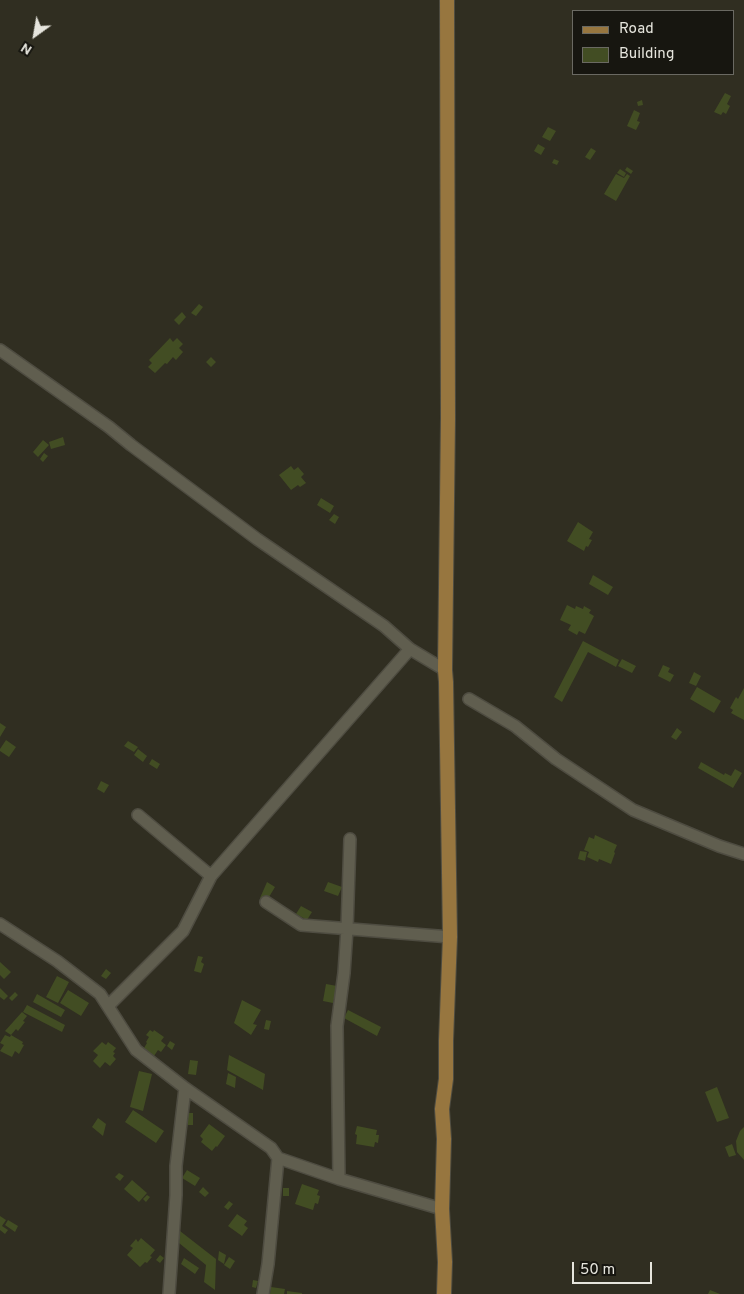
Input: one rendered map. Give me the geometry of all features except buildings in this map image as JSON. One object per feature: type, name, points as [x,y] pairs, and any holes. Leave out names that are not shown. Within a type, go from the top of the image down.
[{"type":"main road","points":[[444,1294],[445,1262],[442,1209],[444,1139],[442,1109],[446,1079],[450,937],[445,670],[448,418],[447,0]]},
{"type":"street","points":[[0,350],[109,427],[256,539],[384,626],[410,649],[445,670]]},
{"type":"street","points":[[108,1006],[183,931],[211,876],[410,649]]},
{"type":"street","points":[[469,699],[515,726],[556,758],[633,810],[744,854]]},
{"type":"street","points":[[138,814],[211,876]]},
{"type":"street","points":[[339,1179],[337,1026],[344,973],[350,839]]},
{"type":"street","points":[[266,902],[301,925],[450,937]]},
{"type":"street","points":[[0,924],[57,961],[100,994],[136,1050],[185,1088],[271,1148],[278,1158],[339,1179],[442,1209]]},
{"type":"street","points":[[169,1294],[176,1195],[176,1166],[185,1088]]},
{"type":"street","points":[[263,1294],[268,1264],[278,1158]]}]
